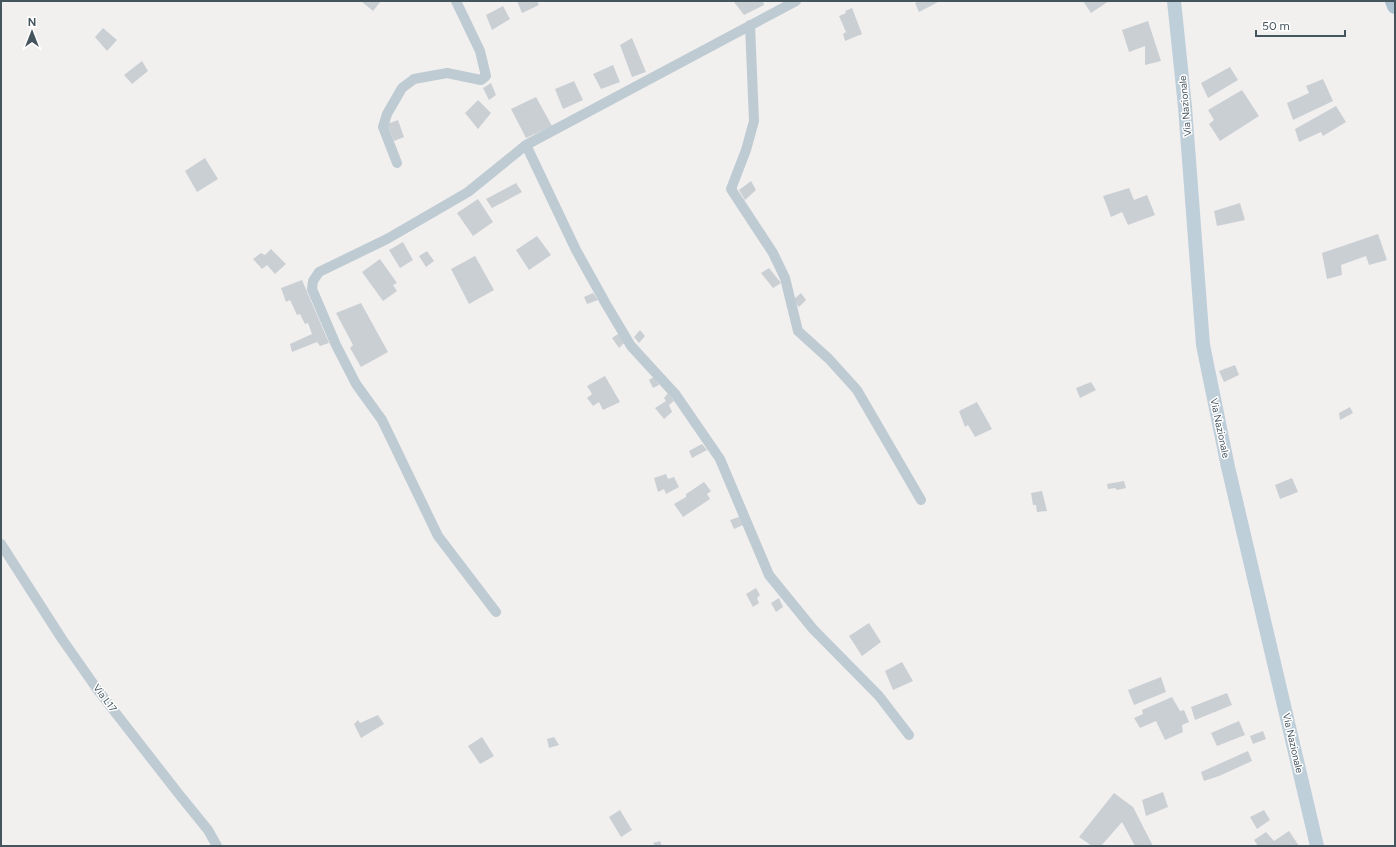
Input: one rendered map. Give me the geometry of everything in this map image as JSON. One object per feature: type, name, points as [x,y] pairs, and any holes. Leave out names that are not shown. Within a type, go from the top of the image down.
[{"type":"main road","name":"Via Nazionale","points":[[1174,1],[1185,107],[1203,346],[1228,467],[1318,846]]},
{"type":"main road","points":[[1393,1],[1395,6]]},
{"type":"street","points":[[398,162],[383,127],[386,114],[402,88],[414,79],[447,73],[481,80],[486,76],[480,51],[456,1]]},
{"type":"street","points":[[496,612],[438,536],[382,420],[356,384],[336,345],[312,289],[312,281],[319,272],[387,240],[468,192],[526,145],[796,1]]},
{"type":"street","points":[[750,25],[754,121],[746,150],[731,189],[773,253],[785,278],[798,331],[829,359],[857,390],[921,500]]},
{"type":"street","points":[[526,145],[576,250],[631,346],[676,395],[720,459],[769,575],[813,629],[878,696],[909,735]]},
{"type":"street","name":"Via L17","points":[[1,544],[62,639],[97,689],[208,830],[217,846]]},
{"type":"building","points":[[361,1],[381,1],[373,11]]},
{"type":"building","points":[[517,1],[537,1],[539,5],[522,13]]},
{"type":"building","points":[[763,1],[764,5],[744,15],[734,2]]},
{"type":"building","points":[[919,1],[940,1],[919,12],[915,3]]},
{"type":"building","points":[[1083,1],[1109,1],[1091,13]]},
{"type":"building","points":[[503,6],[510,19],[492,30],[486,15]]},
{"type":"building","points":[[852,8],[862,34],[845,41],[843,34],[846,32],[839,16]]},
{"type":"building","points":[[1148,21],[1161,61],[1145,65],[1145,46],[1129,52],[1122,30]]},
{"type":"building","points":[[103,28],[117,40],[107,51],[95,37]]},
{"type":"building","points":[[632,38],[646,72],[632,77],[620,45]]},
{"type":"building","points":[[142,61],[148,71],[132,84],[124,75]]},
{"type":"building","points":[[613,65],[620,82],[601,89],[593,74]]},
{"type":"building","points":[[1230,67],[1238,80],[1208,98],[1201,83]]},
{"type":"building","points":[[1323,79],[1333,101],[1293,120],[1287,103],[1309,93],[1306,86]]},
{"type":"building","points":[[574,81],[583,100],[563,109],[555,89]]},
{"type":"building","points":[[491,83],[496,95],[489,100],[483,88]]},
{"type":"building","points":[[1242,90],[1259,116],[1220,141],[1209,124],[1214,120],[1208,110]]},
{"type":"building","points":[[536,97],[552,126],[526,138],[511,109]]},
{"type":"building","points":[[478,100],[491,113],[478,129],[465,113]]},
{"type":"building","points":[[1336,106],[1346,122],[1323,136],[1321,132],[1299,142],[1295,129]]},
{"type":"building","points":[[398,120],[404,137],[394,141],[387,124]]},
{"type":"building","points":[[205,158],[218,179],[197,192],[185,171]]},
{"type":"building","points":[[751,181],[756,190],[745,200],[739,190]]},
{"type":"building","points":[[516,183],[522,192],[492,208],[486,199]]},
{"type":"building","points":[[1129,188],[1134,200],[1147,195],[1155,215],[1128,225],[1122,212],[1111,217],[1103,196]]},
{"type":"building","points":[[478,199],[493,222],[473,236],[457,213]]},
{"type":"building","points":[[1240,203],[1245,220],[1217,226],[1214,211]]},
{"type":"building","points":[[1378,234],[1387,260],[1369,265],[1366,256],[1341,265],[1342,275],[1327,279],[1322,253]]},
{"type":"building","points":[[537,236],[551,255],[529,270],[516,250]]},
{"type":"building","points":[[403,242],[413,260],[400,268],[389,250]]},
{"type":"building","points":[[271,249],[286,264],[275,274],[267,265],[262,269],[253,259],[261,253],[265,255]]},
{"type":"building","points":[[427,251],[434,261],[426,267],[419,256]]},
{"type":"building","points":[[475,256],[494,290],[469,304],[451,269]]},
{"type":"building","points":[[380,259],[397,283],[393,285],[397,291],[383,301],[362,272]]},
{"type":"building","points":[[769,268],[781,283],[773,288],[761,273]]},
{"type":"building","points":[[302,280],[329,343],[320,346],[317,342],[292,352],[290,344],[312,334],[308,323],[305,324],[300,314],[297,315],[290,300],[286,302],[281,288]]},
{"type":"building","points":[[593,293],[598,300],[587,304],[584,297]]},
{"type":"building","points":[[801,293],[806,300],[799,307],[793,300]]},
{"type":"building","points":[[361,303],[388,352],[361,367],[350,348],[353,345],[336,313]]},
{"type":"building","points":[[640,330],[645,336],[639,343],[634,337]]},
{"type":"building","points":[[618,334],[625,342],[619,348],[612,338]]},
{"type":"building","points":[[1235,365],[1239,375],[1224,382],[1219,371]]},
{"type":"building","points":[[605,376],[620,402],[603,410],[599,402],[593,406],[587,398],[592,394],[587,386]]},
{"type":"building","points":[[654,377],[659,385],[653,388],[649,380]]},
{"type":"building","points":[[1091,382],[1096,390],[1080,398],[1076,388]]},
{"type":"building","points":[[668,393],[674,401],[669,405],[672,412],[664,419],[655,408],[666,401],[664,398]]},
{"type":"building","points":[[977,402],[992,429],[975,437],[968,425],[965,427],[959,411]]},
{"type":"building","points":[[1350,407],[1353,413],[1340,420],[1339,413]]},
{"type":"building","points":[[702,444],[707,450],[692,458],[689,451]]},
{"type":"building","points":[[666,474],[668,479],[674,477],[679,487],[666,494],[664,489],[658,492],[654,478]]},
{"type":"building","points":[[1292,478],[1298,492],[1280,499],[1275,485]]},
{"type":"building","points":[[1124,481],[1126,488],[1117,490],[1115,488],[1108,489],[1107,484]]},
{"type":"building","points":[[704,482],[711,491],[707,494],[710,499],[683,517],[674,504],[686,497],[686,494]]},
{"type":"building","points":[[1042,491],[1047,511],[1037,512],[1036,505],[1033,505],[1031,493]]},
{"type":"building","points":[[739,517],[743,525],[734,529],[730,520]]},
{"type":"building","points":[[756,588],[760,595],[757,598],[759,603],[753,607],[746,594]]},
{"type":"building","points":[[779,598],[783,607],[776,612],[771,603]]},
{"type":"building","points":[[869,623],[881,642],[862,656],[849,636]]},
{"type":"building","points":[[902,662],[913,681],[893,690],[885,671]]},
{"type":"building","points":[[1161,677],[1166,692],[1134,705],[1128,690]]},
{"type":"building","points":[[1227,693],[1232,705],[1195,720],[1191,707]]},
{"type":"building","points":[[1172,697],[1180,711],[1184,710],[1189,722],[1182,725],[1183,732],[1165,740],[1156,721],[1140,728],[1134,718],[1143,714],[1142,710]]},
{"type":"building","points":[[378,715],[384,724],[361,738],[354,724],[358,720],[360,723]]},
{"type":"building","points":[[1239,721],[1245,735],[1217,746],[1211,733]]},
{"type":"building","points":[[1263,731],[1266,739],[1253,744],[1250,736]]},
{"type":"building","points":[[482,737],[494,756],[480,764],[468,746]]},
{"type":"building","points":[[554,737],[559,745],[549,748],[547,739]]},
{"type":"building","points":[[1248,751],[1252,761],[1204,781],[1201,772]]},
{"type":"building","points":[[1163,792],[1168,807],[1146,816],[1142,800]]},
{"type":"building","points":[[1114,793],[1133,807],[1153,846],[1135,846],[1122,822],[1101,846],[1092,846],[1079,837]]},
{"type":"building","points":[[620,810],[632,830],[621,837],[609,817]]},
{"type":"building","points":[[1264,810],[1270,820],[1257,829],[1250,817]]},
{"type":"building","points":[[1289,831],[1299,846],[1258,846],[1254,840],[1266,832],[1274,841]]},
{"type":"building","points":[[660,841],[662,846],[655,846],[653,843]]}]
